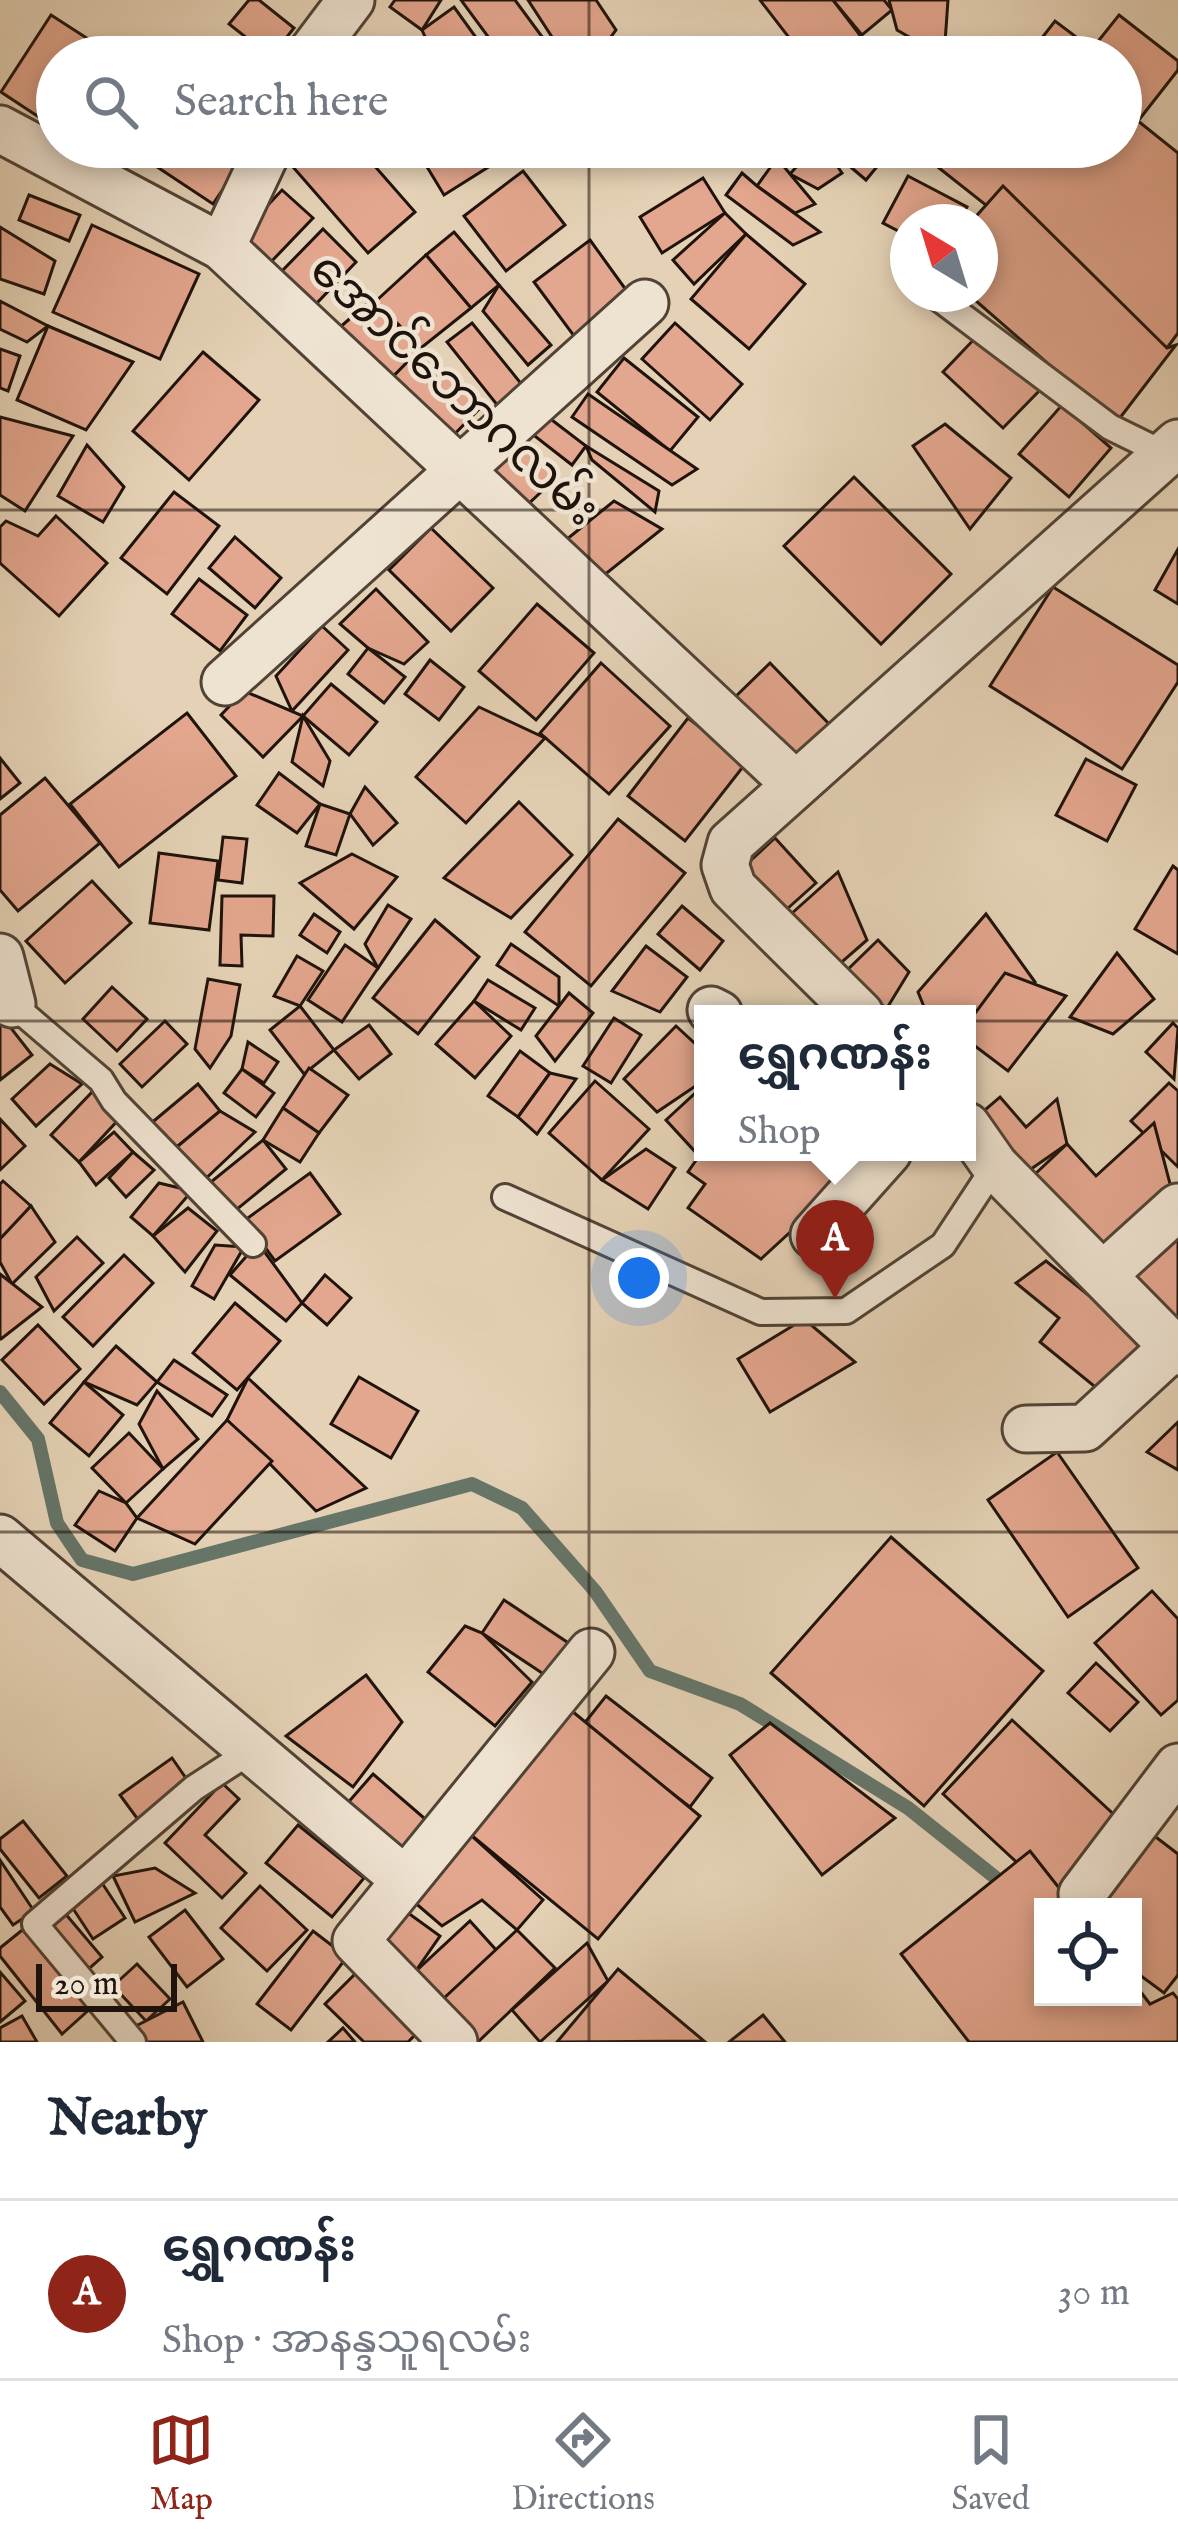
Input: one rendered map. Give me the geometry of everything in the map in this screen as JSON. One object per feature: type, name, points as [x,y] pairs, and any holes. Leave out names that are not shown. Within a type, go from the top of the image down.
[{"type":"street","points":[[324,36],[351,0]]},
{"type":"street","name":"အောင်ဘောဂလမ်း","points":[[0,129],[36,148]]},
{"type":"street","name":"အောင်ဘောဂလမ်း","points":[[73,168],[222,247],[794,784]]},
{"type":"street","points":[[222,247],[259,168]]},
{"type":"street","points":[[225,682],[645,303]]},
{"type":"street","points":[[851,1005],[734,887],[725,865],[731,843],[1171,448]]},
{"type":"street","points":[[0,957],[12,1004]]},
{"type":"street","points":[[976,1139],[995,1166],[1175,1349],[1085,1428],[1026,1429]]},
{"type":"street","points":[[814,1234],[879,1161]]},
{"type":"street","points":[[1103,1275],[1178,1207]]},
{"type":"street","points":[[0,1538],[406,1880]]},
{"type":"street","points":[[454,2042],[356,1941],[591,1652]]},
{"type":"street","points":[[1082,1894],[1178,1767]]},
{"type":"lane","points":[[958,312],[1110,427],[1171,448]]},
{"type":"lane","points":[[12,1004],[101,1080],[126,1113],[254,1244]]},
{"type":"lane","points":[[505,1197],[761,1312],[846,1311],[943,1245],[995,1166]]},
{"type":"lane","points":[[133,2042],[35,1924],[194,1788],[251,1751]]},
{"type":"building","points":[[249,0],[259,0],[294,28],[288,36],[244,36],[229,24]]},
{"type":"building","points":[[395,0],[441,0],[422,30],[390,7]]},
{"type":"building","points":[[461,0],[515,0],[542,36],[488,36]]},
{"type":"building","points":[[528,0],[596,0],[616,30],[612,36],[551,36]]},
{"type":"building","points":[[760,0],[833,0],[861,36],[788,36]]},
{"type":"building","points":[[833,0],[884,0],[892,10],[862,35]]},
{"type":"building","points":[[889,0],[948,0],[945,36],[907,36],[897,30]]},
{"type":"building","points":[[454,7],[475,36],[425,36],[422,30]]},
{"type":"building","points":[[51,15],[84,36],[37,36]]},
{"type":"building","points":[[1119,15],[1178,61],[1178,70],[1142,116],[1142,36],[1102,36]]},
{"type":"building","points":[[1055,21],[1075,36],[1043,36]]},
{"type":"building","points":[[36,38],[36,115],[1,92]]},
{"type":"building","points":[[1142,124],[1178,153],[1178,333],[1167,348],[998,215],[998,204],[985,204],[939,168],[1142,168]]},
{"type":"building","points":[[159,168],[237,168],[213,204]]},
{"type":"building","points":[[294,168],[376,168],[415,212],[368,253]]},
{"type":"building","points":[[428,168],[487,168],[444,195]]},
{"type":"building","points":[[770,168],[785,168],[815,204],[795,213],[757,186]]},
{"type":"building","points":[[795,168],[839,168],[842,173],[818,189],[790,174]]},
{"type":"building","points":[[852,168],[876,168],[866,180]]},
{"type":"building","points":[[523,171],[565,225],[506,271],[464,216]]},
{"type":"building","points":[[742,173],[820,232],[793,245],[726,195]]},
{"type":"building","points":[[908,176],[961,204],[893,204]]},
{"type":"building","points":[[703,178],[725,213],[662,253],[640,217]]},
{"type":"building","points":[[1003,186],[1167,348],[1176,345],[1116,423],[989,312],[998,312],[998,204],[987,204]]},
{"type":"building","points":[[282,190],[313,218],[270,263],[240,235]]},
{"type":"building","points":[[29,195],[80,215],[69,241],[19,220]]},
{"type":"building","points":[[725,213],[746,234],[694,284],[673,260]]},
{"type":"building","points":[[92,225],[199,274],[160,359],[53,312]]},
{"type":"building","points":[[0,227],[55,261],[44,294],[0,279]]},
{"type":"building","points":[[323,229],[356,262],[315,305],[281,272]]},
{"type":"building","points":[[454,232],[499,285],[471,308],[426,255]]},
{"type":"building","points":[[746,234],[805,284],[749,349],[691,299]]},
{"type":"building","points":[[590,240],[629,294],[574,336],[534,282]]},
{"type":"building","points":[[426,255],[471,308],[421,348],[376,301]]},
{"type":"building","points":[[499,285],[551,345],[528,365],[483,311]]},
{"type":"building","points":[[371,300],[421,348],[379,391],[330,336]]},
{"type":"building","points":[[0,301],[48,326],[27,342],[0,329]]},
{"type":"building","points":[[472,323],[523,386],[498,406],[447,342]]},
{"type":"building","points":[[675,323],[742,384],[710,420],[642,359]]},
{"type":"building","points":[[48,326],[133,362],[86,430],[17,400]]},
{"type":"building","points":[[979,334],[1040,390],[1003,428],[943,372]]},
{"type":"building","points":[[421,348],[481,407],[439,450],[379,391]]},
{"type":"building","points":[[0,349],[20,356],[8,391],[0,388]]},
{"type":"building","points":[[203,352],[259,400],[189,480],[133,431]]},
{"type":"building","points":[[624,358],[698,417],[670,451],[597,392]]},
{"type":"building","points":[[588,394],[697,469],[672,485],[572,417]]},
{"type":"building","points":[[1062,405],[1111,448],[1069,497],[1019,454]]},
{"type":"building","points":[[0,417],[73,436],[25,511],[0,495]]},
{"type":"building","points":[[548,417],[586,446],[572,465],[527,430]]},
{"type":"building","points":[[945,424],[1011,478],[970,529],[913,446]]},
{"type":"building","points":[[518,437],[556,478],[524,508],[486,467]]},
{"type":"building","points":[[87,445],[124,487],[103,522],[58,496]]},
{"type":"building","points":[[586,446],[659,491],[655,512],[592,460]]},
{"type":"building","points":[[854,477],[951,574],[881,644],[784,546]]},
{"type":"building","points":[[174,492],[219,526],[167,594],[121,558]]},
{"type":"building","points":[[614,501],[662,529],[588,588],[556,548]]},
{"type":"building","points":[[56,516],[107,563],[59,616],[0,563],[0,527],[6,521],[38,536]]},
{"type":"building","points":[[431,528],[493,588],[451,631],[389,570]]},
{"type":"building","points":[[235,537],[281,578],[255,608],[209,568]]},
{"type":"building","points":[[1178,549],[1178,604],[1155,590]]},
{"type":"building","points":[[199,579],[247,615],[220,651],[172,614]]},
{"type":"building","points":[[1053,587],[1178,665],[1178,682],[1122,769],[990,686]]},
{"type":"building","points":[[376,589],[428,642],[404,664],[368,648],[340,624]]},
{"type":"building","points":[[537,604],[594,653],[536,720],[479,671]]},
{"type":"building","points":[[322,626],[348,650],[292,711],[276,676]]},
{"type":"building","points":[[368,648],[405,677],[384,703],[348,674]]},
{"type":"building","points":[[430,660],[464,687],[439,720],[405,694]]},
{"type":"building","points":[[601,663],[670,726],[609,794],[540,733]]},
{"type":"building","points":[[770,663],[831,726],[791,764],[731,701]]},
{"type":"building","points":[[331,684],[377,722],[349,755],[303,716]]},
{"type":"building","points":[[244,691],[303,716],[263,757],[221,715]]},
{"type":"building","points":[[479,707],[545,738],[466,823],[416,777]]},
{"type":"building","points":[[187,713],[236,776],[119,867],[70,804]]},
{"type":"building","points":[[303,716],[330,761],[323,786],[292,762]]},
{"type":"building","points":[[688,718],[746,763],[685,841],[628,796]]},
{"type":"building","points":[[0,758],[20,783],[0,799]]},
{"type":"building","points":[[1086,759],[1136,785],[1107,841],[1056,815]]},
{"type":"building","points":[[279,773],[320,804],[297,833],[257,805]]},
{"type":"building","points":[[45,778],[100,843],[18,911],[0,890],[0,815]]},
{"type":"building","points":[[365,787],[397,823],[373,845],[350,814]]},
{"type":"building","points":[[519,802],[572,855],[511,918],[444,878]]},
{"type":"building","points":[[320,804],[350,814],[336,855],[306,846]]},
{"type":"building","points":[[618,819],[685,873],[591,986],[525,932]]},
{"type":"building","points":[[223,837],[247,839],[242,883],[218,880]]},
{"type":"building","points":[[775,838],[816,883],[777,918],[736,874]]},
{"type":"building","points":[[159,853],[218,861],[209,930],[150,923]]},
{"type":"building","points":[[352,854],[397,877],[354,929],[300,883]]},
{"type":"building","points":[[1173,866],[1178,870],[1178,954],[1135,929]]},
{"type":"building","points":[[838,872],[867,940],[827,975],[781,923]]},
{"type":"building","points":[[92,881],[131,923],[65,983],[26,941]]},
{"type":"building","points":[[222,896],[274,896],[273,936],[241,935],[242,966],[220,965]]},
{"type":"building","points":[[388,905],[411,919],[378,968],[365,944]]},
{"type":"building","points":[[682,906],[723,941],[700,970],[658,934]]},
{"type":"building","points":[[314,914],[340,932],[327,953],[300,935]]},
{"type":"building","points":[[986,914],[1035,982],[976,1023],[976,1005],[923,1005],[918,992]]},
{"type":"building","points":[[435,920],[479,957],[418,1034],[373,998]]},
{"type":"building","points":[[878,940],[909,972],[889,1005],[838,979]]},
{"type":"building","points":[[511,944],[559,977],[559,1006],[497,965]]},
{"type":"building","points":[[345,945],[378,968],[342,1022],[308,1000]]},
{"type":"building","points":[[646,946],[687,977],[660,1012],[612,991]]},
{"type":"building","points":[[1117,953],[1154,999],[1113,1034],[1070,1017]]},
{"type":"building","points":[[297,956],[323,971],[300,1006],[274,996]]},
{"type":"building","points":[[1005,973],[1066,996],[1008,1071],[976,1047],[976,1012]]},
{"type":"building","points":[[208,979],[240,985],[231,1036],[210,1068],[195,1049]]},
{"type":"building","points":[[488,980],[535,1008],[521,1030],[474,1001]]},
{"type":"building","points":[[112,987],[147,1019],[117,1051],[83,1019]]},
{"type":"building","points":[[569,993],[593,1013],[555,1061],[536,1036]]},
{"type":"building","points":[[474,1001],[511,1036],[475,1078],[436,1044]]},
{"type":"building","points":[[300,1006],[334,1050],[304,1074],[270,1030]]},
{"type":"building","points":[[0,1014],[32,1055],[0,1080]]},
{"type":"building","points":[[614,1018],[641,1035],[611,1083],[583,1066]]},
{"type":"building","points":[[165,1021],[187,1044],[142,1087],[120,1064]]},
{"type":"building","points":[[1173,1023],[1178,1028],[1174,1079],[1146,1052]]},
{"type":"building","points":[[369,1025],[391,1054],[359,1079],[334,1050]]},
{"type":"building","points":[[676,1026],[694,1043],[694,1087],[657,1112],[624,1079]]},
{"type":"building","points":[[248,1042],[278,1062],[264,1083],[242,1069]]},
{"type":"building","points":[[520,1051],[550,1073],[518,1117],[488,1096]]},
{"type":"building","points":[[50,1064],[82,1084],[36,1126],[12,1099]]},
{"type":"building","points":[[309,1068],[348,1095],[319,1133],[283,1108]]},
{"type":"building","points":[[242,1069],[274,1093],[256,1117],[224,1093]]},
{"type":"building","points":[[550,1073],[576,1079],[537,1134],[518,1117]]},
{"type":"building","points":[[595,1081],[649,1129],[602,1180],[549,1133]]},
{"type":"building","points":[[1169,1083],[1178,1091],[1178,1167],[1131,1121]]},
{"type":"building","points":[[198,1084],[220,1111],[172,1151],[149,1125]]},
{"type":"building","points":[[94,1090],[121,1117],[79,1162],[51,1135]]},
{"type":"building","points":[[694,1094],[694,1151],[666,1120]]},
{"type":"building","points":[[1000,1097],[1026,1127],[1057,1099],[1067,1144],[1021,1176],[976,1125],[976,1118]]},
{"type":"building","points":[[283,1108],[319,1133],[300,1162],[263,1140]]},
{"type":"building","points":[[220,1111],[255,1132],[200,1184],[172,1151]]},
{"type":"building","points":[[0,1119],[25,1146],[0,1170]]},
{"type":"building","points":[[1154,1123],[1173,1195],[1106,1256],[1033,1176],[1067,1144],[1096,1176]]},
{"type":"building","points":[[114,1132],[133,1152],[96,1185],[79,1162]]},
{"type":"building","points":[[263,1140],[286,1169],[230,1215],[206,1186]]},
{"type":"building","points":[[646,1149],[675,1168],[648,1209],[602,1180]]},
{"type":"building","points":[[133,1152],[154,1170],[126,1197],[109,1178]]},
{"type":"building","points":[[696,1161],[829,1161],[847,1180],[761,1259],[688,1208],[705,1184],[688,1172]]},
{"type":"building","points":[[310,1173],[340,1214],[275,1261],[245,1220]]},
{"type":"building","points":[[3,1181],[31,1206],[0,1241],[0,1184]]},
{"type":"building","points":[[159,1183],[192,1191],[153,1236],[131,1217]]},
{"type":"building","points":[[31,1206],[55,1242],[12,1284],[0,1262],[0,1239]]},
{"type":"building","points":[[188,1208],[217,1231],[185,1272],[153,1236]]},
{"type":"building","points":[[1178,1235],[1178,1328],[1131,1274]]},
{"type":"building","points":[[77,1237],[103,1263],[54,1311],[36,1277]]},
{"type":"building","points":[[258,1243],[302,1303],[286,1321],[230,1275]]},
{"type":"building","points":[[215,1245],[244,1247],[214,1299],[192,1286]]},
{"type":"building","points":[[124,1255],[153,1283],[93,1346],[63,1317]]},
{"type":"building","points":[[1046,1261],[1148,1343],[1105,1395],[1040,1342],[1059,1318],[1016,1283]]},
{"type":"building","points":[[0,1274],[42,1307],[1,1339],[0,1338]]},
{"type":"building","points":[[325,1275],[351,1298],[327,1325],[302,1303]]},
{"type":"building","points":[[235,1303],[280,1341],[237,1390],[193,1353]]},
{"type":"building","points":[[804,1319],[855,1362],[770,1412],[738,1359]]},
{"type":"building","points":[[38,1325],[80,1369],[44,1404],[2,1360]]},
{"type":"building","points":[[116,1346],[157,1382],[137,1405],[84,1382]]},
{"type":"building","points":[[174,1360],[227,1395],[212,1416],[157,1382]]},
{"type":"building","points":[[359,1377],[418,1411],[391,1458],[331,1424]]},
{"type":"building","points":[[248,1378],[366,1488],[316,1511],[227,1420]]},
{"type":"building","points":[[84,1382],[123,1415],[89,1456],[50,1423]]},
{"type":"building","points":[[157,1391],[198,1439],[163,1469],[139,1424]]},
{"type":"building","points":[[227,1420],[272,1461],[195,1544],[137,1518]]},
{"type":"building","points":[[1178,1422],[1178,1470],[1147,1452]]},
{"type":"building","points":[[129,1433],[163,1469],[126,1503],[92,1468]]},
{"type":"building","points":[[1057,1452],[1138,1568],[1068,1617],[988,1500]]},
{"type":"building","points":[[99,1491],[126,1503],[137,1518],[115,1551],[75,1525]]},
{"type":"building","points":[[891,1537],[1043,1671],[924,1806],[771,1673]]},
{"type":"building","points":[[1152,1591],[1178,1619],[1178,1700],[1161,1715],[1095,1643]]},
{"type":"building","points":[[504,1600],[570,1644],[548,1677],[482,1633]]},
{"type":"building","points":[[465,1626],[482,1633],[532,1682],[495,1726],[428,1672]]},
{"type":"building","points":[[1096,1663],[1138,1702],[1110,1731],[1068,1693]]},
{"type":"building","points":[[366,1675],[402,1722],[353,1787],[286,1736]]},
{"type":"building","points":[[606,1696],[712,1778],[690,1807],[583,1725]]},
{"type":"building","points":[[567,1707],[700,1816],[598,1939],[465,1830]]},
{"type":"building","points":[[1012,1720],[1122,1822],[1053,1896],[943,1794]]},
{"type":"building","points":[[770,1723],[895,1818],[822,1875],[730,1755]]},
{"type":"building","points":[[172,1758],[190,1784],[139,1821],[120,1795]]},
{"type":"building","points":[[373,1774],[431,1824],[404,1856],[345,1806]]},
{"type":"building","points":[[222,1783],[239,1799],[205,1835],[246,1873],[222,1898],[165,1843]]},
{"type":"building","points":[[23,1821],[67,1876],[39,1898],[0,1849],[0,1839]]},
{"type":"building","points":[[298,1825],[364,1878],[332,1917],[266,1863]]},
{"type":"building","points":[[1144,1828],[1178,1854],[1178,1975],[1164,1993],[1142,1977],[1142,1898],[1091,1898]]},
{"type":"building","points":[[465,1830],[543,1900],[517,1930],[482,1900],[442,1926],[406,1895]]},
{"type":"building","points":[[1030,1851],[1067,1898],[1034,1898],[1034,2006],[1142,2006],[1142,1994],[1150,2004],[1173,1993],[1178,1999],[1178,2042],[969,2042],[901,1954]]},
{"type":"building","points":[[0,1860],[34,1911],[13,1925],[0,1907]]},
{"type":"building","points":[[155,1868],[195,1893],[135,1922],[113,1876]]},
{"type":"building","points":[[102,1883],[125,1918],[93,1939],[70,1904]]},
{"type":"building","points":[[260,1886],[307,1930],[267,1971],[221,1928]]},
{"type":"building","points":[[185,1910],[223,1959],[187,1987],[149,1937]]},
{"type":"building","points":[[404,1910],[440,1936],[415,1972],[378,1946]]},
{"type":"building","points":[[63,1911],[102,1957],[84,1973],[44,1926]]},
{"type":"building","points":[[470,1921],[497,1951],[442,2000],[415,1972]]},
{"type":"building","points":[[31,1923],[92,2007],[62,2034],[0,1956],[0,1948]]},
{"type":"building","points":[[517,1930],[555,1968],[479,2041],[442,2000]]},
{"type":"building","points":[[313,1931],[347,1957],[291,2030],[257,2004]]},
{"type":"building","points":[[587,1943],[608,1981],[540,2042],[512,2010]]},
{"type":"building","points":[[137,1964],[170,1999],[146,2021],[113,1986]]},
{"type":"building","points":[[618,1969],[704,2041],[557,2042]]},
{"type":"building","points":[[359,1970],[420,2030],[408,2042],[364,2042],[325,2004]]},
{"type":"building","points":[[0,1972],[25,2001],[0,2022]]},
{"type":"building","points":[[183,2002],[203,2042],[144,2042],[132,2028]]},
{"type":"building","points":[[763,2015],[785,2042],[729,2042]]},
{"type":"building","points":[[22,2016],[37,2042],[0,2042],[0,2028]]},
{"type":"building","points":[[343,2028],[355,2042],[328,2042]]},
{"type":"waterway","points":[[0,1392],[38,1439],[57,1523],[82,1560],[133,1574],[472,1484],[522,1508],[595,1591],[650,1671],[740,1704],[908,1808],[1011,1890]]},
{"type":"place","name":"ရွှေဂဏန်း","points":[[835,1299]]}]
